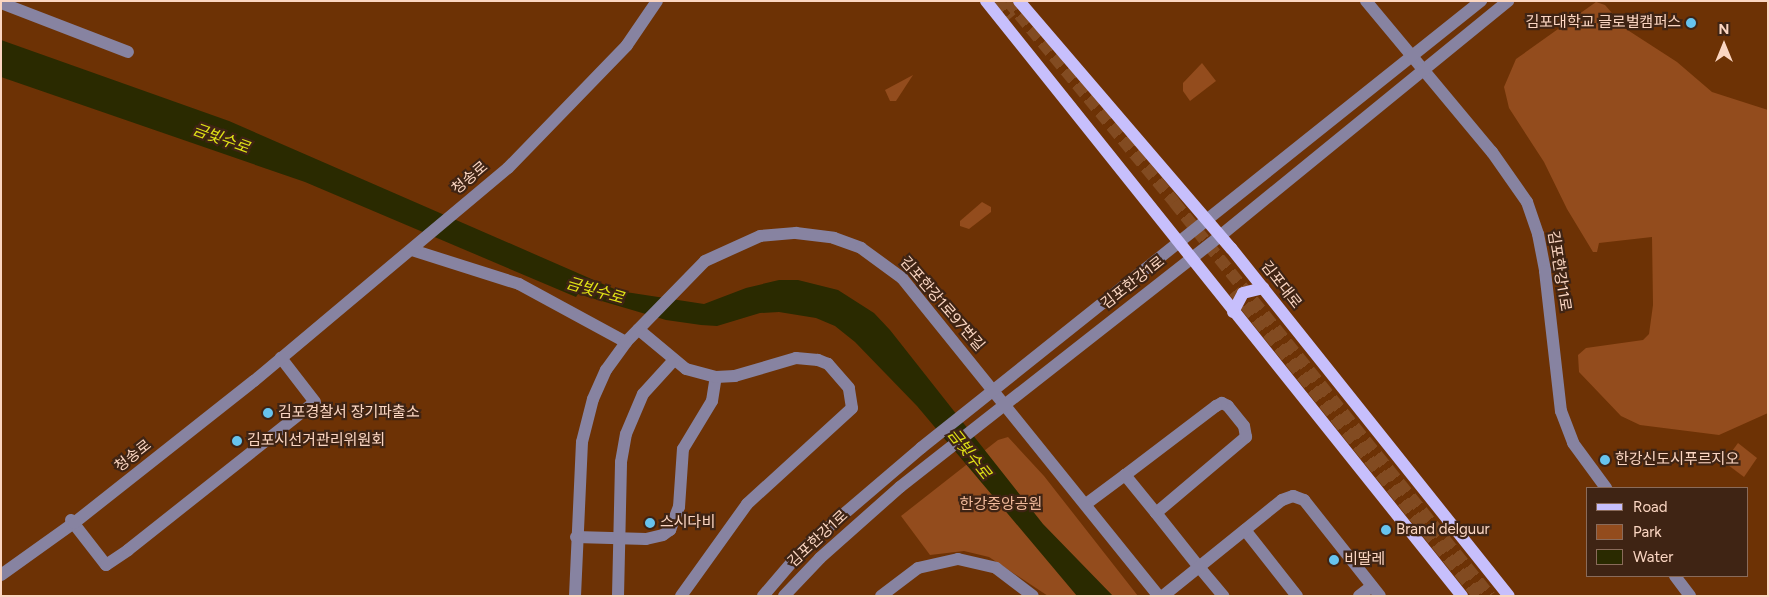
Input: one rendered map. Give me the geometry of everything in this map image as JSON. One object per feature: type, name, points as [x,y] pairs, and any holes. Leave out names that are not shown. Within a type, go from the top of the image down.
[{"type":"main road","points":[[986,1],[1232,312],[1462,596]]},
{"type":"main road","name":"김포대로","points":[[1019,1],[1263,288],[1509,596]]},
{"type":"main road","points":[[1232,312],[1243,293],[1263,288]]},
{"type":"street","name":"청송로","points":[[1,575],[73,522],[251,377],[281,358],[417,246],[519,158],[627,45],[657,1]]},
{"type":"street","name":"김포한강11로","points":[[1366,1],[1425,68],[1492,152],[1526,202],[1538,234],[1545,271],[1561,411],[1573,443],[1605,487]]},
{"type":"street","name":"김포한강11로","points":[[1373,1],[1414,55]]},
{"type":"street","name":"김포한강1로","points":[[763,596],[804,548],[921,448],[1208,222],[1481,1]]},
{"type":"street","name":"김포한강1로","points":[[784,596],[820,558],[934,460],[1220,236],[1508,1]]},
{"type":"street","points":[[1,3],[128,52]]},
{"type":"street","name":"김포한강1로97번길","points":[[574,596],[581,450],[586,419],[599,384],[626,342],[686,277],[728,248],[760,236],[814,234],[843,242],[878,258],[902,278],[1159,596]]},
{"type":"street","points":[[417,246],[519,284],[626,342]]},
{"type":"street","points":[[639,328],[674,361],[686,369],[716,377],[735,376],[796,358],[812,359],[828,364],[849,388],[852,408],[747,504],[681,596]]},
{"type":"street","points":[[73,522],[106,565],[315,402],[281,358]]},
{"type":"street","points":[[618,596],[622,462],[628,425],[650,383],[674,361]]},
{"type":"street","points":[[576,537],[619,539],[664,536],[674,524],[679,507],[683,449],[712,401],[716,377]]},
{"type":"street","points":[[1086,504],[1219,405],[1228,406],[1244,426],[1247,433],[1242,442],[1156,513]]},
{"type":"street","points":[[1125,475],[1223,596]]},
{"type":"street","points":[[1163,596],[1287,497],[1298,497],[1376,591],[1359,596]]},
{"type":"street","name":"청송로","points":[[1,571],[73,522]]},
{"type":"street","points":[[1245,530],[1297,596]]},
{"type":"street","points":[[881,596],[918,568],[932,562],[958,559],[996,568],[1033,596]]},
{"type":"street","points":[[1675,577],[1690,596]]},
{"type":"green space","points":[[1596,2],[1605,5],[1626,29],[1677,62],[1712,92],[1768,110],[1768,413],[1719,435],[1640,425],[1621,416],[1579,372],[1578,355],[1586,348],[1643,340],[1649,334],[1653,305],[1652,237],[1599,243],[1597,252],[1593,252],[1567,209],[1544,162],[1509,108],[1504,87],[1516,59]]},
{"type":"green space","points":[[1202,63],[1216,81],[1190,101],[1183,91],[1183,83]]},
{"type":"green space","points":[[913,75],[896,101],[890,101],[885,90]]},
{"type":"green space","points":[[982,202],[991,207],[991,212],[969,229],[960,226],[960,221]]},
{"type":"green space","name":"한강중앙공원","points":[[1008,437],[1044,476],[1138,596],[1048,596],[989,557],[964,551],[930,555],[901,516],[998,440]]},
{"type":"green space","points":[[1738,443],[1757,458],[1744,477],[1724,462]]},
{"type":"water","name":"금빛수로","points":[[1,40],[229,121],[619,291],[704,304],[746,288],[779,280],[798,280],[838,290],[874,313],[890,330],[1043,524],[1113,596],[1077,596],[917,406],[855,342],[835,326],[816,318],[779,312],[760,313],[717,326],[701,325],[666,320],[578,294],[576,297],[305,182],[1,77]]},
{"type":"tunnel","points":[[997,1],[1011,18]]},
{"type":"tunnel","points":[[1008,1],[1174,202],[1490,596]]},
{"type":"tunnel","points":[[1234,291],[1478,596]]},
{"type":"place","name":"김포대학교 글로벌캠퍼스","points":[[1691,23]]},
{"type":"place","name":"김포경찰서 장기파출소","points":[[268,413]]},
{"type":"place","name":"김포시선거관리위원회","points":[[237,441]]},
{"type":"place","name":"한강신도시푸르지오","points":[[1605,460]]},
{"type":"place","name":"스시다비","points":[[650,523]]},
{"type":"place","name":"Brand delguur","points":[[1386,530]]},
{"type":"place","name":"비딸레","points":[[1334,560]]}]
